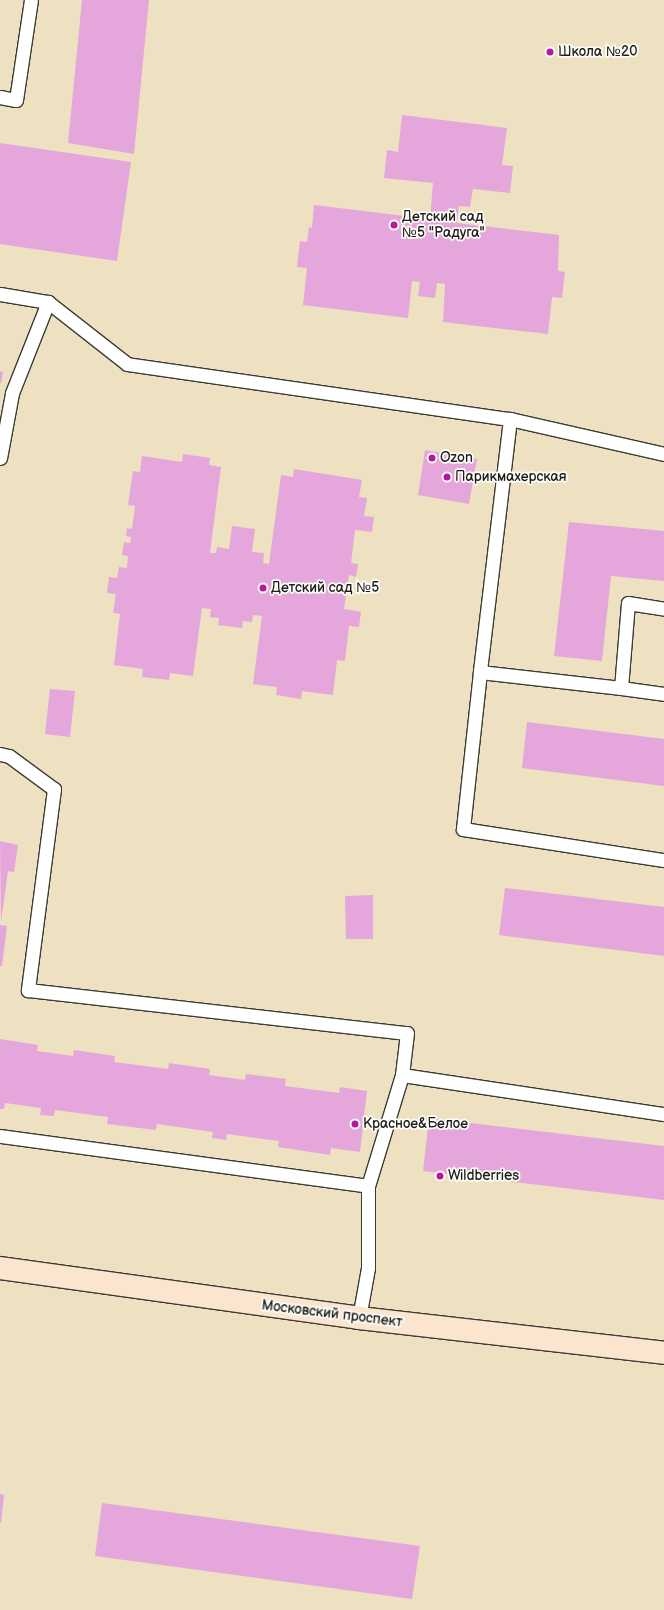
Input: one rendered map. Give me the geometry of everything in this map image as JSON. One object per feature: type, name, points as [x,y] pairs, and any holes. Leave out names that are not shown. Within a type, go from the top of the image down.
[{"type":"main road","name":"Московский проспект","points":[[0,1268],[359,1318],[664,1353]]},
{"type":"lane","points":[[0,97],[16,100],[31,0]]},
{"type":"lane","points":[[0,294],[48,302],[127,364],[510,419],[664,454]]},
{"type":"lane","points":[[0,458],[12,393],[48,302]]},
{"type":"lane","points":[[510,419],[463,829],[664,860]]},
{"type":"lane","points":[[621,688],[628,603],[664,608]]},
{"type":"lane","points":[[480,672],[664,694]]},
{"type":"lane","points":[[0,754],[9,756],[54,789],[28,990],[407,1034],[402,1075],[368,1186],[368,1268],[359,1318]]},
{"type":"lane","points":[[402,1075],[664,1114]]},
{"type":"lane","points":[[0,1136],[368,1186]]},
{"type":"building","points":[[82,0],[149,0],[134,154],[68,143]]},
{"type":"building","name":"Детский сад №5 \"Радуга\"","points":[[402,115],[507,128],[502,165],[513,166],[510,193],[473,189],[470,207],[459,206],[457,223],[559,235],[558,271],[565,272],[562,298],[552,297],[548,334],[443,322],[445,284],[437,283],[435,298],[418,296],[420,282],[412,281],[408,318],[303,305],[307,268],[297,267],[300,241],[307,242],[309,227],[312,228],[314,205],[430,219],[433,183],[384,178],[387,150],[398,152]]},
{"type":"building","points":[[0,143],[131,162],[117,261],[0,244]]},
{"type":"building","points":[[0,371],[3,372],[1,383],[0,383]]},
{"type":"building","name":"Парикмахерская","points":[[425,450],[477,459],[469,504],[418,495]]},
{"type":"building","points":[[183,454],[210,458],[209,465],[221,467],[210,553],[216,553],[217,547],[229,549],[232,526],[255,529],[252,552],[264,553],[263,563],[269,564],[281,475],[293,477],[294,469],[362,480],[359,497],[367,498],[364,516],[374,517],[372,532],[355,530],[351,563],[358,564],[356,577],[349,575],[344,609],[361,612],[359,627],[349,626],[345,661],[337,660],[333,695],[302,691],[301,699],[276,695],[277,687],[253,684],[262,616],[253,615],[252,622],[243,621],[242,628],[218,625],[219,618],[210,617],[211,609],[202,608],[193,676],[170,673],[169,680],[142,677],[143,669],[114,665],[120,614],[113,613],[116,594],[107,593],[109,577],[117,578],[119,567],[127,568],[128,556],[122,555],[124,542],[130,543],[131,537],[126,536],[127,528],[132,529],[135,506],[128,505],[133,471],[140,472],[142,456],[182,462]]},
{"type":"building","points":[[569,522],[664,531],[664,581],[611,576],[602,661],[554,656]]},
{"type":"building","points":[[50,689],[75,691],[70,737],[45,734]]},
{"type":"building","points":[[527,722],[664,739],[664,786],[522,768]]},
{"type":"building","points":[[0,841],[18,845],[14,872],[8,871],[1,922]]},
{"type":"building","points":[[505,888],[664,907],[664,956],[499,935]]},
{"type":"building","points":[[373,895],[373,939],[346,939],[345,896]]},
{"type":"building","points":[[0,925],[7,926],[2,966],[0,966]]},
{"type":"building","points":[[0,1039],[38,1045],[37,1051],[73,1056],[74,1050],[115,1056],[114,1062],[168,1069],[169,1063],[210,1069],[209,1075],[245,1080],[246,1074],[286,1079],[285,1086],[339,1093],[340,1087],[367,1091],[360,1152],[331,1148],[330,1155],[278,1147],[279,1141],[227,1134],[226,1140],[212,1138],[213,1132],[157,1124],[156,1130],[107,1124],[108,1117],[55,1110],[54,1116],[40,1115],[41,1108],[5,1103],[4,1109],[0,1109]]},
{"type":"building","points":[[429,1118],[664,1146],[664,1200],[423,1171]]},
{"type":"building","points":[[0,1494],[4,1495],[1,1523],[0,1522]]},
{"type":"building","points":[[102,1503],[420,1546],[412,1599],[95,1556]]},
{"type":"place","name":"Школа №20","points":[[550,52]]},
{"type":"place","name":"Детский сад №5 \"Радуга\"","points":[[394,225]]},
{"type":"place","name":"Ozon","points":[[432,458]]},
{"type":"place","name":"Парикмахерская","points":[[447,477]]},
{"type":"place","name":"Детский сад №5","points":[[263,588]]},
{"type":"place","name":"Красное&Белое","points":[[355,1124]]},
{"type":"place","name":"Wildberries","points":[[440,1176]]}]
